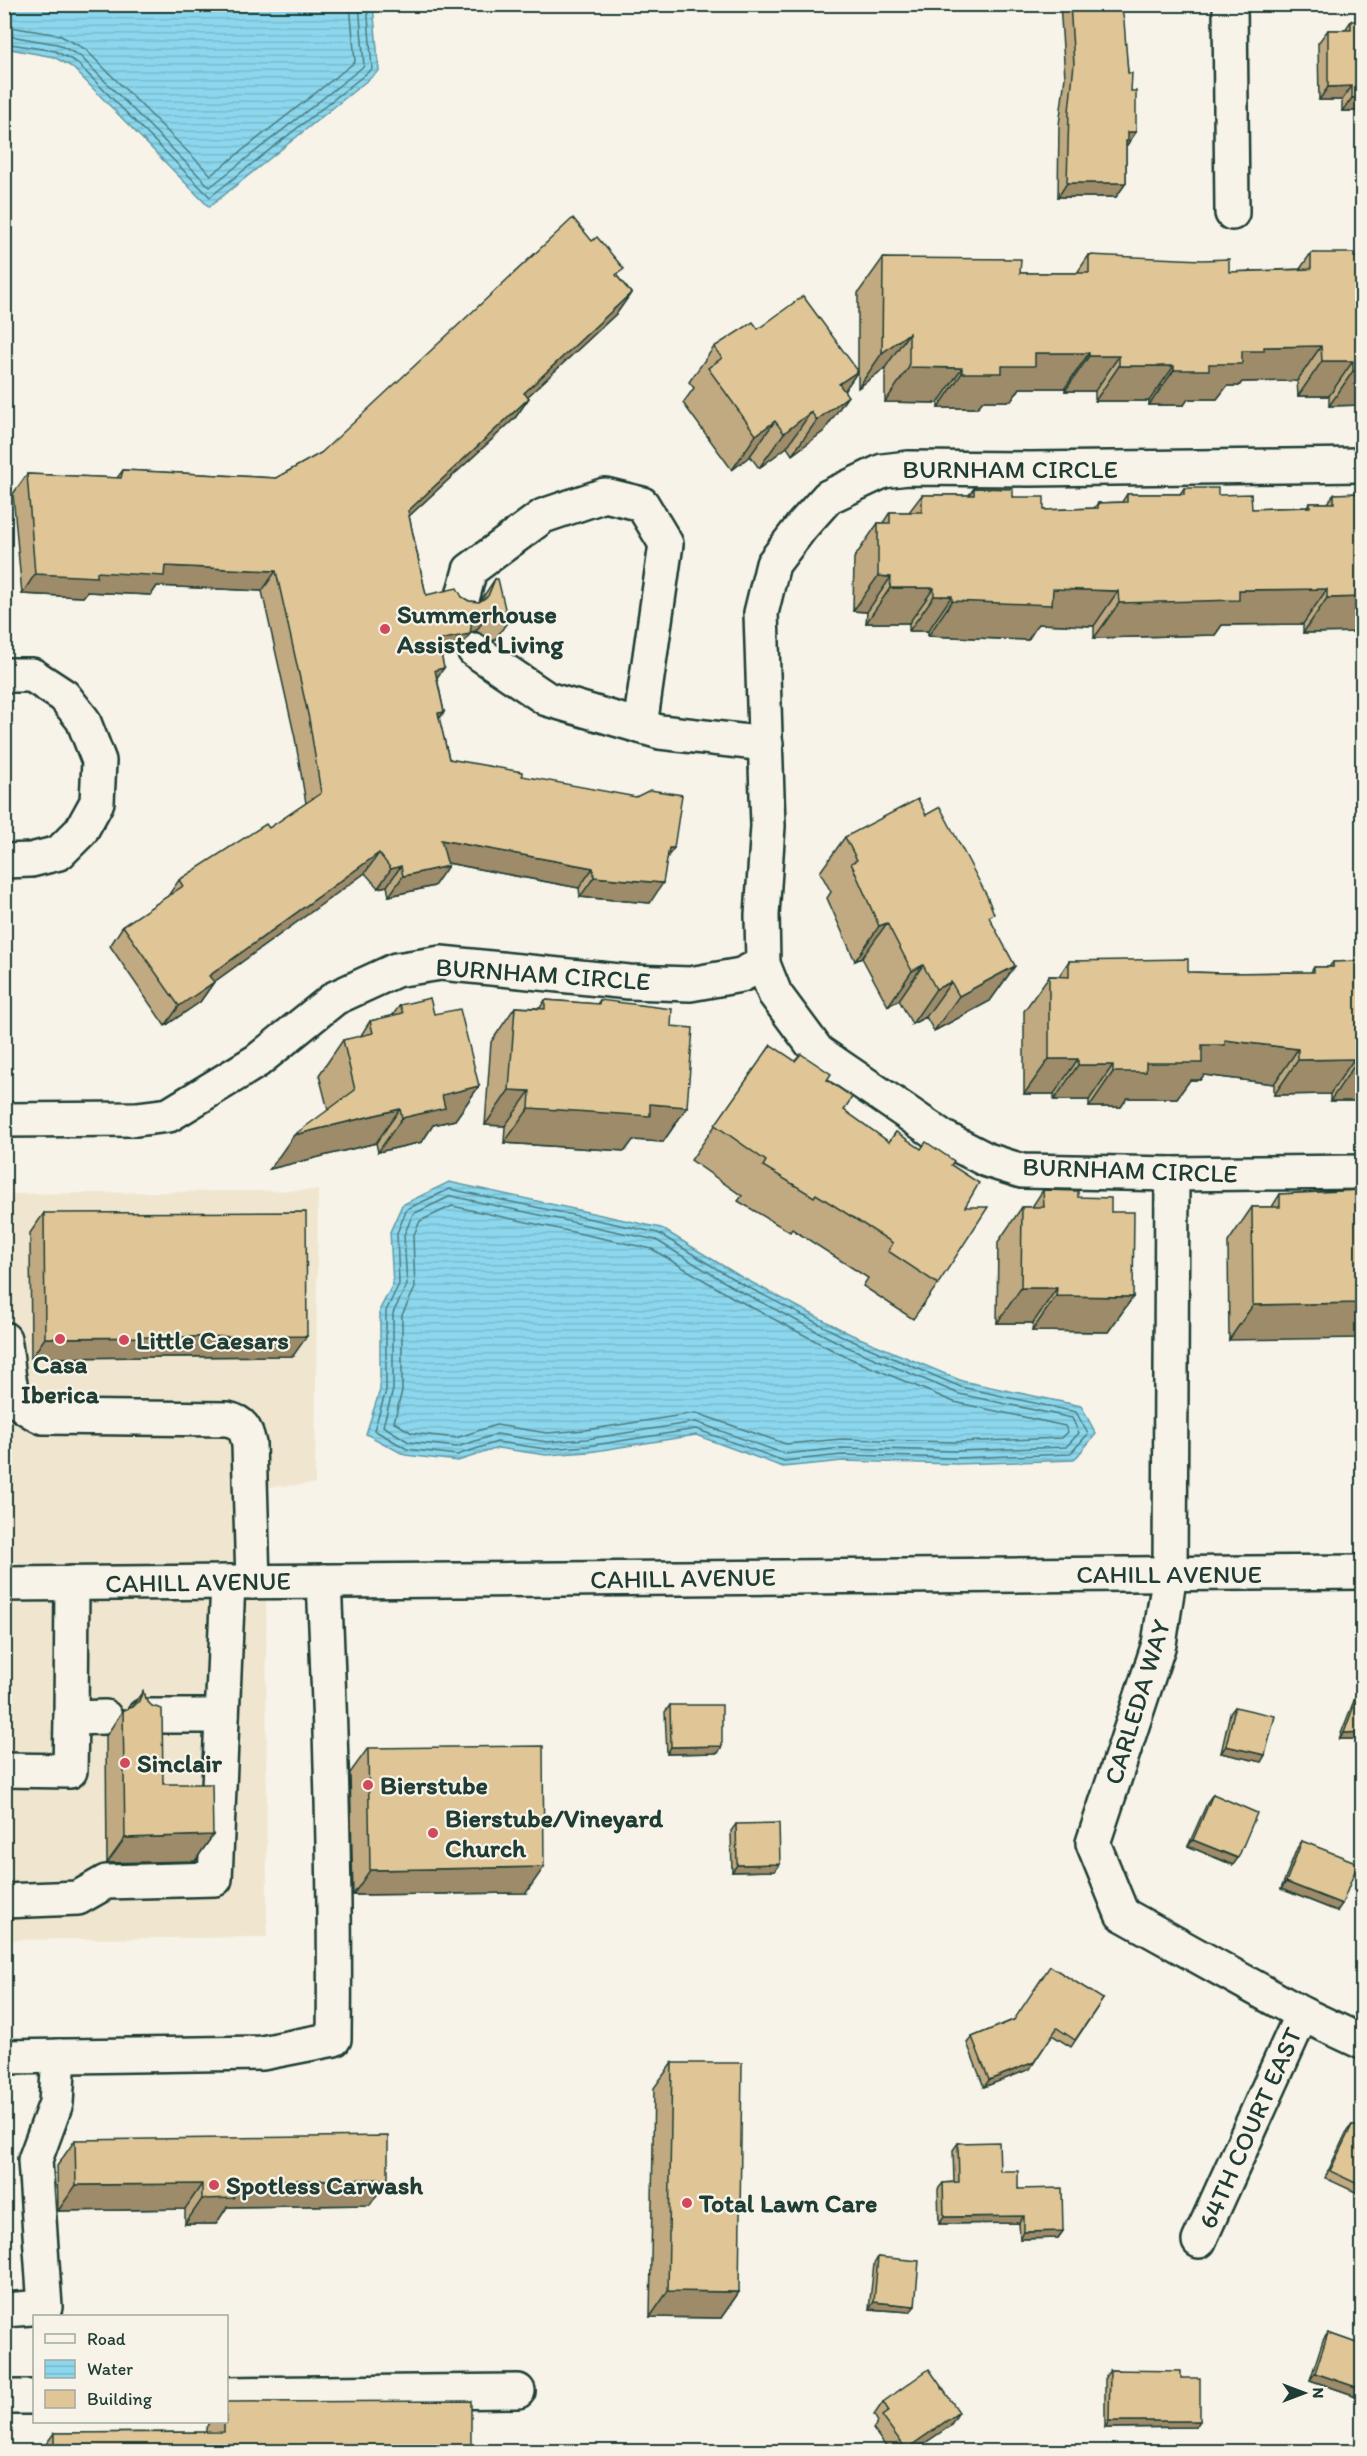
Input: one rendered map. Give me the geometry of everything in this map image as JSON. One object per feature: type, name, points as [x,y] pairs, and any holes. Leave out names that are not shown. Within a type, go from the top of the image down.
[{"type":"street","points":[[1230,4],[1232,213]]},
{"type":"street","name":"BURNHAM CIRCLE","points":[[1362,465],[908,468],[883,471],[828,497],[802,526],[773,564],[761,613],[768,826],[762,915],[763,964],[774,994],[819,1052],[944,1138],[987,1160],[1022,1171],[1172,1174],[1362,1172]]},
{"type":"street","points":[[461,603],[470,570],[543,516],[605,495],[642,504],[666,544],[640,726]]},
{"type":"street","points":[[474,650],[547,699],[660,732],[766,744]]},
{"type":"street","points":[[4,675],[32,675],[64,696],[83,720],[99,761],[97,802],[81,831],[58,853],[31,860],[4,861]]},
{"type":"street","name":"BURNHAM CIRCLE","points":[[4,1120],[136,1119],[169,1115],[257,1061],[335,998],[396,970],[441,963],[629,982],[690,984],[741,975],[763,964]]},
{"type":"street","name":"CARLEDA WAY","points":[[1172,1174],[1170,1573],[1159,1644],[1093,1843],[1122,1914],[1302,2014],[1362,2042]]},
{"type":"street","points":[[4,1340],[8,1385],[16,1401],[25,1409],[43,1416],[227,1419],[237,1421],[246,1430],[249,1444],[241,1582],[222,1716],[215,1880],[106,1882],[78,1898],[4,1901]]},
{"type":"street","name":"CAHILL AVENUE","points":[[4,1584],[1362,1572]]},
{"type":"street","points":[[4,2057],[262,2053],[334,2039],[335,1947],[324,1581]]},
{"type":"street","points":[[4,1770],[70,1771],[72,1583]]},
{"type":"street","points":[[144,1716],[222,1716]]},
{"type":"street","points":[[71,1718],[105,1717]]},
{"type":"street","name":"64TH COURT EAST","points":[[1199,2241],[1302,2014]]},
{"type":"street","points":[[4,2310],[45,2307],[35,2160],[56,2103],[59,2056]]},
{"type":"street","points":[[228,2394],[518,2391]]},
{"type":"street","points":[[4,2397],[33,2397]]},
{"type":"shaded area","points":[[318,1190],[315,1484],[266,1487],[267,1937],[5,1940],[4,1194]]},
{"type":"water","points":[[4,5],[373,5],[379,71],[209,207],[72,67],[54,57],[5,48]]},
{"type":"water","points":[[449,1182],[661,1228],[743,1278],[850,1334],[962,1381],[1081,1406],[1096,1434],[1074,1460],[956,1464],[843,1461],[783,1467],[696,1435],[589,1452],[546,1455],[498,1448],[458,1461],[405,1455],[366,1434],[380,1390],[380,1309],[393,1284],[390,1232],[402,1205]]},
{"type":"building","points":[[1070,4],[1121,4],[1128,73],[1132,73],[1131,91],[1136,91],[1136,132],[1128,132],[1128,141],[1126,141],[1126,183],[1067,183],[1069,111],[1074,64]]},
{"type":"building","points":[[1351,21],[1362,21],[1362,97],[1352,98],[1352,86],[1328,87],[1328,30],[1351,30]]},
{"type":"building","name":"Summerhouse Assisted Living","points":[[573,218],[592,241],[597,237],[624,269],[616,275],[631,293],[524,393],[529,398],[408,511],[426,595],[457,588],[462,597],[469,601],[479,602],[488,596],[495,579],[498,579],[508,621],[490,612],[480,613],[472,620],[470,634],[438,640],[444,668],[435,670],[444,712],[438,713],[449,759],[522,772],[522,776],[636,797],[650,790],[682,795],[674,848],[669,848],[663,883],[594,877],[593,868],[441,840],[448,866],[403,876],[401,866],[391,869],[379,853],[209,976],[214,982],[179,1006],[123,926],[183,886],[179,880],[266,824],[269,828],[321,793],[309,719],[276,571],[165,566],[164,576],[97,572],[97,577],[35,574],[27,474],[121,478],[123,470],[276,478],[321,453]]},
{"type":"building","points":[[1311,253],[1354,253],[1354,257],[1362,257],[1362,371],[1353,371],[1353,361],[1322,361],[1321,346],[1264,347],[1264,351],[1242,351],[1242,364],[1209,364],[1209,370],[1174,370],[1174,366],[1119,366],[1119,356],[1089,356],[1089,353],[1035,353],[1035,366],[1002,366],[1002,373],[962,373],[962,368],[909,367],[909,333],[882,353],[883,258],[1021,259],[1020,273],[1089,273],[1089,255],[1229,259],[1229,272],[1311,269]]},
{"type":"building","points":[[803,296],[858,371],[839,384],[848,396],[817,420],[811,412],[784,433],[775,421],[756,435],[708,368],[722,358],[714,347],[753,322],[758,329]]},
{"type":"building","points":[[974,488],[1013,489],[1013,497],[1044,497],[1044,510],[1098,508],[1098,503],[1127,502],[1127,494],[1184,494],[1184,488],[1218,488],[1218,495],[1251,494],[1252,509],[1310,507],[1310,503],[1334,503],[1334,494],[1362,493],[1362,597],[1327,598],[1327,589],[1239,590],[1239,600],[1119,603],[1118,591],[1053,589],[1052,605],[952,601],[952,596],[934,596],[934,588],[890,588],[891,577],[878,576],[878,523],[890,523],[890,512],[922,512],[922,495],[974,495]]},
{"type":"building","points":[[918,799],[926,815],[940,807],[987,896],[994,914],[989,917],[1015,966],[959,996],[951,982],[936,989],[923,965],[912,971],[887,923],[879,926],[851,863],[857,860],[845,837]]},
{"type":"building","points":[[1188,959],[1188,972],[1225,973],[1314,972],[1314,967],[1333,967],[1333,962],[1362,961],[1362,1066],[1354,1066],[1354,1059],[1298,1060],[1298,1049],[1225,1040],[1225,1045],[1202,1045],[1202,1063],[1146,1063],[1146,1072],[1113,1072],[1113,1065],[1078,1065],[1078,1059],[1049,1059],[1049,976],[1069,977],[1069,961]]},
{"type":"building","points":[[430,998],[434,1014],[460,1009],[479,1086],[442,1095],[445,1108],[402,1118],[400,1109],[294,1135],[355,1090],[343,1040],[373,1033],[370,1021],[403,1013],[400,1005]]},
{"type":"building","points":[[545,1000],[599,1004],[600,1000],[672,1009],[671,1026],[693,1028],[687,1107],[650,1104],[650,1116],[529,1108],[530,1091],[509,1090],[515,1007],[545,1009]]},
{"type":"building","points":[[771,1045],[795,1061],[801,1054],[831,1074],[827,1080],[852,1097],[844,1110],[889,1142],[896,1132],[921,1149],[926,1142],[954,1161],[951,1165],[979,1183],[965,1207],[988,1207],[938,1284],[888,1251],[893,1243],[816,1194],[814,1197],[763,1166],[766,1161],[715,1125]]},
{"type":"building","points":[[1043,1190],[1078,1191],[1078,1197],[1111,1198],[1111,1212],[1134,1212],[1133,1297],[1056,1296],[1057,1288],[1021,1288],[1022,1207],[1044,1207]]},
{"type":"building","points":[[1362,1190],[1362,1303],[1253,1305],[1252,1207],[1280,1207],[1280,1194]]},
{"type":"building","points":[[306,1212],[307,1336],[45,1338],[44,1213]]},
{"type":"building","points":[[1362,1684],[1362,1732],[1344,1733]]},
{"type":"building","points":[[143,1691],[145,1699],[152,1706],[162,1709],[163,1784],[212,1784],[213,1835],[125,1838],[123,1710],[133,1707],[139,1701]]},
{"type":"building","points":[[670,1705],[722,1705],[722,1746],[671,1747]]},
{"type":"building","points":[[1235,1707],[1275,1716],[1265,1755],[1226,1746]]},
{"type":"building","name":"Bierstube/Vineyard Church","points":[[543,1746],[544,1867],[370,1870],[368,1748]]},
{"type":"building","points":[[1213,1794],[1257,1813],[1238,1858],[1193,1840]]},
{"type":"building","points":[[779,1823],[780,1864],[737,1865],[736,1824]]},
{"type":"building","points":[[1302,1841],[1358,1863],[1342,1904],[1286,1882]]},
{"type":"building","points":[[1050,1966],[1103,1999],[1075,2040],[1057,2028],[1034,2062],[989,2080],[972,2037],[1014,2020]]},
{"type":"building","name":"Total Lawn Care","points":[[672,2063],[742,2063],[739,2292],[668,2291]]},
{"type":"building","points":[[1352,2125],[1362,2129],[1362,2186],[1330,2171]]},
{"type":"building","points":[[388,2136],[388,2179],[234,2181],[234,2198],[202,2199],[202,2184],[76,2185],[75,2140]]},
{"type":"building","points":[[999,2142],[1000,2171],[1018,2171],[1018,2189],[1062,2188],[1063,2231],[1024,2232],[1024,2216],[944,2217],[943,2183],[959,2182],[958,2143]]},
{"type":"building","points":[[878,2257],[919,2261],[915,2306],[874,2302]]},
{"type":"building","points":[[1328,2333],[1362,2345],[1362,2389],[1315,2373]]},
{"type":"building","points":[[929,2369],[959,2412],[906,2449],[882,2416],[889,2411],[883,2402]]},
{"type":"building","points":[[1110,2370],[1181,2371],[1181,2378],[1200,2378],[1200,2421],[1109,2421]]},
{"type":"building","points":[[471,2401],[471,2451],[54,2451],[54,2433],[224,2432],[224,2423],[228,2423],[228,2402]]},
{"type":"place","name":"Summerhouse Assisted Living","points":[[385,629]]},
{"type":"place","name":"Casa Iberica","points":[[60,1339]]},
{"type":"place","name":"Little Caesars","points":[[124,1340]]},
{"type":"place","name":"Sinclair","points":[[125,1763]]},
{"type":"place","name":"Bierstube","points":[[368,1785]]},
{"type":"place","name":"Bierstube/Vineyard Church","points":[[433,1833]]},
{"type":"place","name":"Spotless Carwash","points":[[214,2185]]},
{"type":"place","name":"Total Lawn Care","points":[[687,2203]]}]
